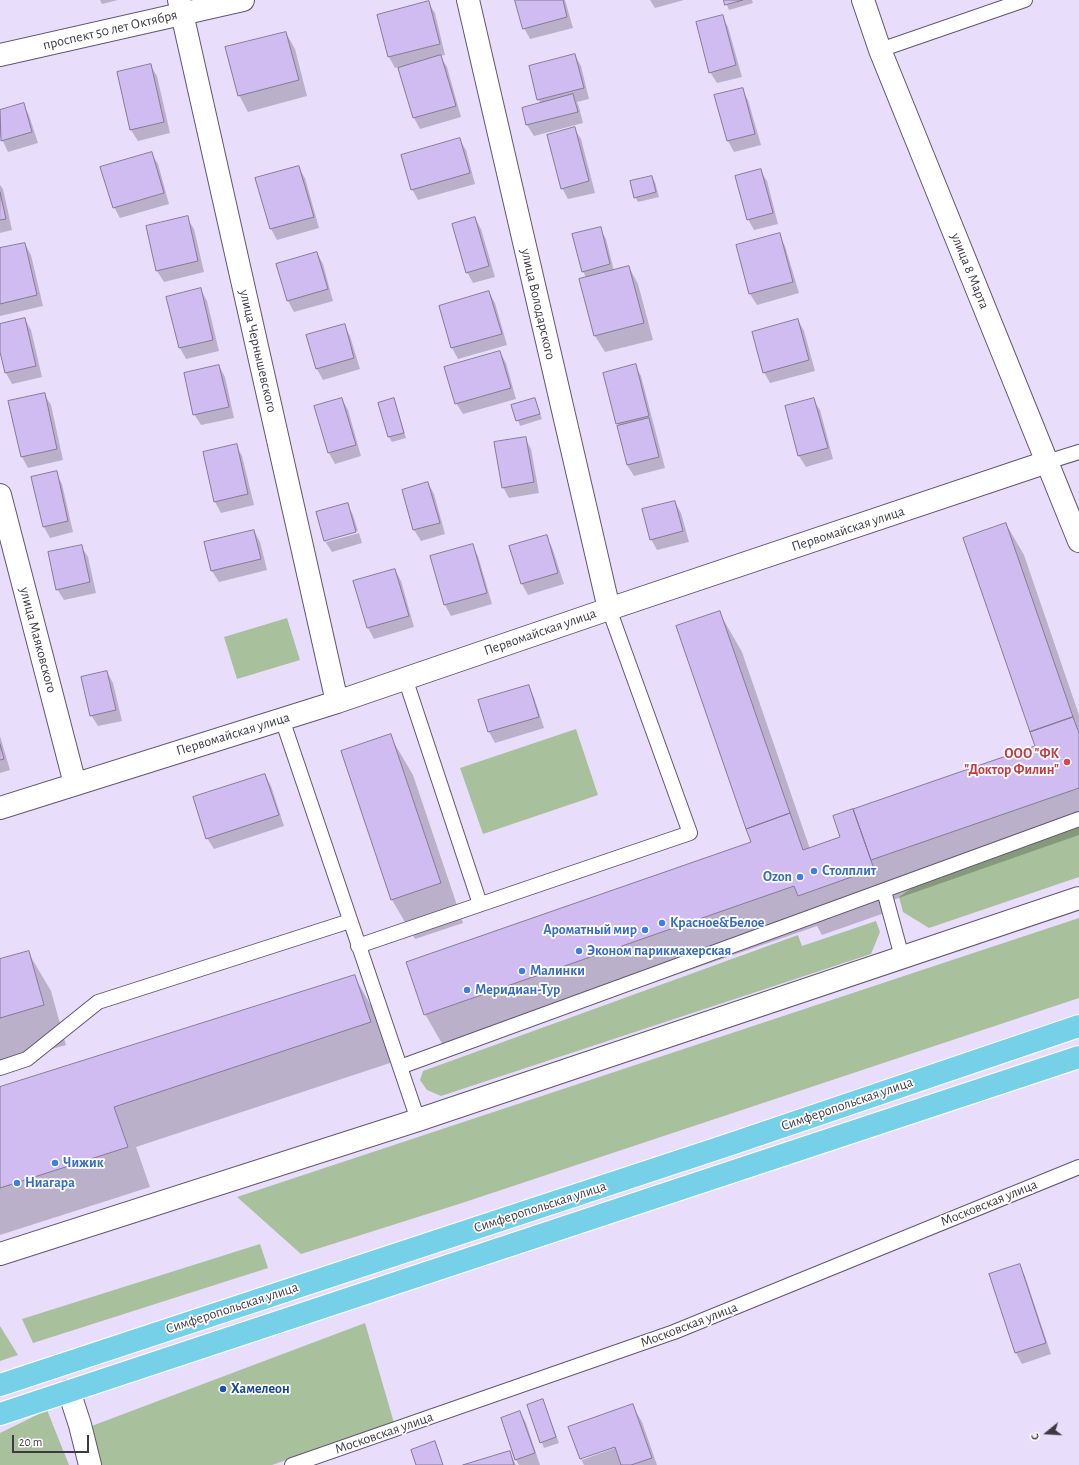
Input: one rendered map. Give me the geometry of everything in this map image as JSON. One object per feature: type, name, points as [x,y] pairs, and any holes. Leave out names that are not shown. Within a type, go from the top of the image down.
[{"type":"main road","name":"Симферопольская улица","points":[[0,1385],[735,1142],[1079,1026]]},
{"type":"main road","name":"Симферопольская улица","points":[[0,1414],[1079,1057]]},
{"type":"street","name":"проспект 50 лет Октября","points":[[0,55],[181,7],[243,0]]},
{"type":"street","name":"улица Володарского","points":[[468,0],[609,609]]},
{"type":"street","name":"улица 8 Марта","points":[[863,0],[880,50],[1079,542]]},
{"type":"street","name":"улица Чернышевского","points":[[181,7],[337,702]]},
{"type":"street","name":"Первомайская улица","points":[[0,808],[337,702],[1047,462]]},
{"type":"street","name":"улица Маяковского","points":[[0,495],[75,784]]},
{"type":"street","points":[[0,1254],[418,1120],[1079,898]]},
{"type":"street","points":[[69,1391],[80,1425],[90,1465]]},
{"type":"lane","points":[[880,50],[1025,0]]},
{"type":"lane","name":"Первомайская улица","points":[[1047,462],[1079,452]]},
{"type":"lane","points":[[358,946],[690,833],[609,609]]},
{"type":"lane","points":[[405,678],[480,904]]},
{"type":"lane","points":[[282,719],[418,1120]]},
{"type":"lane","points":[[400,1067],[1079,819]]},
{"type":"lane","points":[[884,891],[902,957]]},
{"type":"lane","points":[[0,1068],[27,1059],[98,1002],[350,921]]},
{"type":"lane","name":"Московская улица","points":[[292,1465],[674,1332],[1079,1167]]},
{"type":"green space","points":[[287,618],[300,660],[237,679],[224,637]]},
{"type":"green space","points":[[576,729],[598,795],[483,834],[460,768]]},
{"type":"green space","points":[[1079,826],[1079,877],[929,928],[903,912],[899,897],[913,887]]},
{"type":"green space","points":[[1079,918],[1079,998],[462,1203],[301,1254],[237,1197]]},
{"type":"green space","points":[[876,921],[880,932],[871,954],[441,1096],[427,1090],[420,1080],[423,1071],[798,935],[802,946]]},
{"type":"green space","points":[[260,1244],[268,1268],[33,1343],[22,1319]]},
{"type":"green space","points":[[365,1323],[394,1423],[272,1465],[99,1465],[89,1427]]},
{"type":"green space","points":[[0,1326],[18,1355],[0,1361]]},
{"type":"green space","points":[[47,1410],[69,1465],[0,1465],[0,1433]]},
{"type":"building","points":[[515,0],[563,0],[567,17],[523,29]]},
{"type":"building","points":[[724,0],[743,0],[725,5]]},
{"type":"building","points":[[429,1],[440,44],[388,57],[377,15]]},
{"type":"building","points":[[723,15],[736,65],[709,73],[696,22]]},
{"type":"building","points":[[286,32],[299,80],[238,96],[225,47]]},
{"type":"building","points":[[575,54],[584,88],[537,100],[529,66]]},
{"type":"building","points":[[441,55],[456,106],[413,118],[398,68]]},
{"type":"building","points":[[151,64],[164,122],[130,130],[117,72]]},
{"type":"building","points":[[743,88],[755,134],[727,141],[714,95]]},
{"type":"building","points":[[573,94],[578,112],[526,125],[522,108]]},
{"type":"building","points":[[24,103],[32,132],[1,141],[0,110]]},
{"type":"building","points":[[575,127],[589,181],[561,189],[547,135]]},
{"type":"building","points":[[460,138],[470,173],[411,190],[401,155]]},
{"type":"building","points":[[152,152],[164,193],[113,208],[100,167]]},
{"type":"building","points":[[299,166],[314,217],[270,229],[255,178]]},
{"type":"building","points":[[761,169],[773,213],[747,220],[735,176]]},
{"type":"building","points":[[652,176],[656,192],[634,198],[630,181]]},
{"type":"building","points":[[0,192],[6,219],[0,220]]},
{"type":"building","points":[[188,216],[198,261],[156,271],[146,226]]},
{"type":"building","points":[[475,217],[489,266],[466,273],[452,224]]},
{"type":"building","points":[[601,227],[610,264],[582,272],[572,234]]},
{"type":"building","points":[[780,233],[793,282],[749,294],[736,245]]},
{"type":"building","points":[[25,243],[37,295],[0,304],[0,248]]},
{"type":"building","points":[[317,252],[328,289],[287,301],[276,264]]},
{"type":"building","points":[[629,266],[644,323],[594,336],[579,279]]},
{"type":"building","points":[[201,288],[213,340],[179,348],[166,297]]},
{"type":"building","points":[[489,291],[502,334],[451,348],[439,306]]},
{"type":"building","points":[[25,318],[36,366],[5,373],[0,352],[0,324]]},
{"type":"building","points":[[798,319],[809,360],[763,373],[752,332]]},
{"type":"building","points":[[345,324],[354,358],[316,369],[306,335]]},
{"type":"building","points":[[500,351],[511,388],[455,404],[444,367]]},
{"type":"building","points":[[636,364],[649,416],[616,424],[603,373]]},
{"type":"building","points":[[219,365],[229,407],[193,415],[184,373]]},
{"type":"building","points":[[45,393],[57,449],[21,457],[8,401]]},
{"type":"building","points":[[342,398],[356,445],[328,453],[314,406]]},
{"type":"building","points":[[394,398],[404,433],[388,437],[378,403]]},
{"type":"building","points":[[535,398],[540,414],[516,421],[511,405]]},
{"type":"building","points":[[814,398],[828,448],[798,456],[785,406]]},
{"type":"building","points":[[649,418],[659,457],[627,465],[617,426]]},
{"type":"building","points":[[526,437],[534,482],[502,488],[494,442]]},
{"type":"building","points":[[237,444],[248,494],[214,502],[203,452]]},
{"type":"building","points":[[57,471],[68,521],[43,527],[31,477]]},
{"type":"building","points":[[428,482],[440,523],[413,530],[402,490]]},
{"type":"building","points":[[675,501],[683,531],[650,540],[642,509]]},
{"type":"building","points":[[348,503],[356,532],[324,541],[316,512]]},
{"type":"building","points":[[1006,523],[1073,717],[1030,732],[963,538]]},
{"type":"building","points":[[254,530],[261,559],[211,571],[204,542]]},
{"type":"building","points":[[547,535],[558,573],[521,584],[509,546]]},
{"type":"building","points":[[473,544],[487,593],[444,605],[430,556]]},
{"type":"building","points":[[82,545],[90,582],[56,590],[48,552]]},
{"type":"building","points":[[395,569],[409,616],[367,628],[353,581]]},
{"type":"building","points":[[720,611],[790,813],[746,829],[676,626]]},
{"type":"building","points":[[107,671],[116,710],[90,716],[81,677]]},
{"type":"building","points":[[529,685],[539,717],[488,732],[478,700]]},
{"type":"building","points":[[1073,717],[1079,733],[1079,788],[871,860],[853,809],[1035,746],[1030,732]]},
{"type":"building","points":[[391,734],[441,883],[391,900],[341,751]]},
{"type":"building","points":[[0,744],[4,759],[0,760]]},
{"type":"building","points":[[265,774],[279,815],[206,839],[193,797]]},
{"type":"building","points":[[853,809],[874,869],[798,896],[794,886],[424,1015],[406,962],[751,842],[746,829],[790,813],[803,850],[840,837],[833,816]]},
{"type":"building","points":[[29,951],[44,1005],[0,1018],[0,959]]},
{"type":"building","points":[[355,975],[371,1022],[114,1107],[128,1147],[0,1188],[0,1087]]},
{"type":"building","points":[[1020,1264],[1046,1343],[1015,1353],[989,1274]]},
{"type":"building","points":[[543,1399],[556,1437],[540,1443],[527,1405]]},
{"type":"building","points":[[633,1404],[652,1458],[631,1465],[621,1465],[615,1447],[580,1459],[568,1427]]},
{"type":"building","points":[[520,1411],[535,1453],[515,1460],[501,1418]]},
{"type":"building","points":[[435,1441],[443,1465],[416,1465],[411,1450]]},
{"type":"building","points":[[510,1451],[514,1465],[463,1465]]},
{"type":"place","name":"ООО \"ФК \"Доктор Филин\"","points":[[1067,762]]},
{"type":"place","name":"Столплит","points":[[814,871]]},
{"type":"place","name":"Ozon","points":[[800,877]]},
{"type":"place","name":"Красное&Белое","points":[[662,923]]},
{"type":"place","name":"Ароматный мир","points":[[645,930]]},
{"type":"place","name":"Эконом парикмахерская","points":[[579,951]]},
{"type":"place","name":"Малинки","points":[[522,971]]},
{"type":"place","name":"Меридиан-Тур","points":[[467,990]]},
{"type":"place","name":"Чижик","points":[[55,1163]]},
{"type":"place","name":"Ниагара","points":[[17,1183]]},
{"type":"place","name":"Хамелеон","points":[[223,1389]]}]
